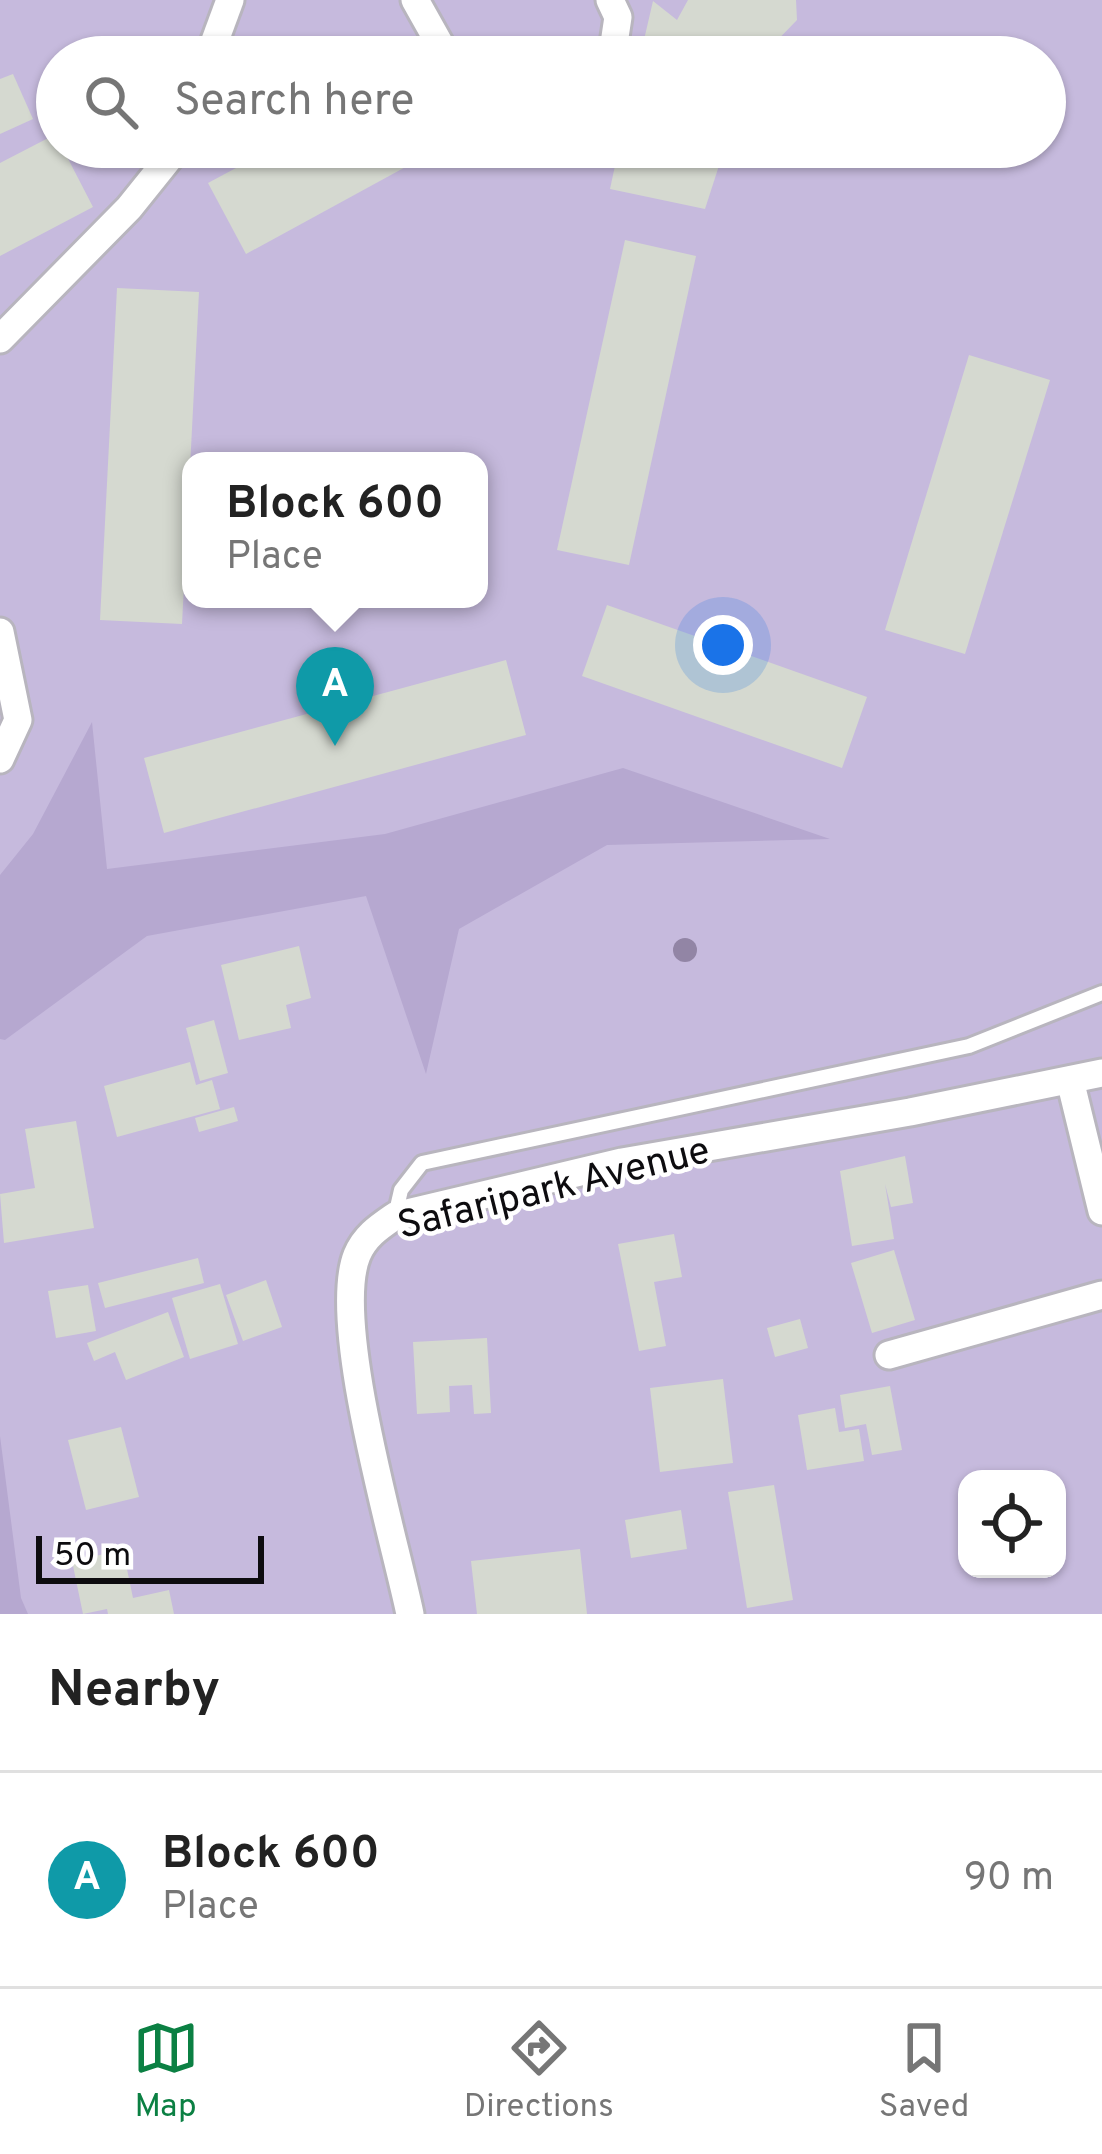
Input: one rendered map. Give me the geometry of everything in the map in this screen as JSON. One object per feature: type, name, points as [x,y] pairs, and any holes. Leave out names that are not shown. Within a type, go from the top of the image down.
[{"type":"street","points":[[216,36],[230,0]]},
{"type":"street","points":[[415,0],[435,36]]},
{"type":"street","points":[[610,0],[618,17],[615,36]]},
{"type":"street","points":[[1,335],[129,208],[161,168]]},
{"type":"street","points":[[0,632],[18,720],[0,759]]},
{"type":"street","name":"Safaripark Avenue","points":[[410,1614],[357,1372],[350,1298],[357,1256],[368,1235],[395,1216],[622,1162],[910,1112],[1102,1072]]},
{"type":"street","points":[[1070,1080],[1102,1211]]},
{"type":"street","points":[[889,1355],[1102,1294]]},
{"type":"lane","points":[[395,1216],[401,1190],[422,1162],[969,1046],[1102,993]]},
{"type":"shaded area","points":[[0,0],[1102,0],[1102,1614],[0,1614]]},
{"type":"shaded area","points":[[92,722],[107,869],[385,834],[623,768],[830,839],[607,845],[459,929],[426,1074],[366,896],[147,936],[5,1040],[0,1039],[0,875],[33,834]]},
{"type":"shaded area","points":[[0,1436],[21,1598],[28,1614],[0,1614]]},
{"type":"building","points":[[688,0],[796,0],[797,20],[781,36],[645,36],[653,1],[677,20]]},
{"type":"building","points":[[13,74],[33,119],[0,134],[0,79]]},
{"type":"building","points":[[36,144],[36,168],[73,168],[93,207],[0,256],[0,163]]},
{"type":"building","points":[[236,168],[404,168],[246,254],[208,183]]},
{"type":"building","points":[[614,168],[718,168],[705,209],[610,189]]},
{"type":"building","points":[[625,240],[696,256],[629,565],[557,550]]},
{"type":"building","points":[[117,288],[199,292],[191,452],[182,452],[182,624],[100,620]]},
{"type":"building","points":[[969,355],[1050,380],[965,654],[885,630]]},
{"type":"building","points":[[607,605],[867,697],[842,768],[582,676]]},
{"type":"building","points":[[506,660],[526,735],[164,833],[144,758]]},
{"type":"building","points":[[299,946],[311,998],[286,1005],[291,1028],[239,1040],[221,965]]},
{"type":"building","points":[[214,1020],[228,1073],[200,1081],[186,1028]]},
{"type":"building","points":[[190,1062],[196,1085],[212,1080],[220,1109],[117,1137],[104,1086]]},
{"type":"building","points":[[234,1107],[238,1121],[199,1132],[195,1118]]},
{"type":"building","points":[[76,1121],[94,1228],[4,1243],[0,1194],[35,1188],[25,1129]]},
{"type":"building","points":[[905,1156],[913,1203],[891,1207],[885,1184],[894,1239],[852,1246],[840,1171]]},
{"type":"building","points":[[674,1234],[682,1277],[654,1282],[666,1346],[639,1351],[618,1244]]},
{"type":"building","points":[[894,1250],[915,1320],[872,1333],[851,1263]]},
{"type":"building","points":[[198,1258],[204,1283],[105,1308],[98,1283]]},
{"type":"building","points":[[266,1280],[282,1327],[243,1341],[226,1295]]},
{"type":"building","points":[[220,1284],[238,1344],[190,1359],[172,1298]]},
{"type":"building","points":[[88,1285],[96,1331],[56,1338],[48,1291]]},
{"type":"building","points":[[168,1312],[184,1357],[126,1380],[115,1352],[94,1361],[87,1343]]},
{"type":"building","points":[[800,1319],[808,1348],[775,1357],[767,1328]]},
{"type":"building","points":[[487,1338],[491,1413],[474,1414],[472,1385],[449,1386],[450,1412],[417,1414],[413,1342]]},
{"type":"building","points":[[723,1379],[733,1463],[660,1472],[650,1388]]},
{"type":"building","points":[[890,1386],[902,1450],[872,1455],[866,1424],[845,1428],[840,1395]]},
{"type":"building","points":[[835,1408],[839,1432],[859,1429],[864,1461],[807,1470],[798,1415]]},
{"type":"building","points":[[121,1427],[139,1497],[86,1510],[68,1440]]},
{"type":"building","points":[[774,1485],[793,1600],[747,1608],[728,1492]]},
{"type":"building","points":[[681,1510],[687,1549],[631,1558],[625,1520]]},
{"type":"building","points":[[580,1549],[587,1614],[477,1614],[471,1561]]},
{"type":"building","points":[[123,1550],[133,1598],[169,1590],[174,1614],[108,1614],[107,1609],[83,1614],[72,1561]]},
{"type":"place","name":"Block 600","points":[[335,746]]}]
